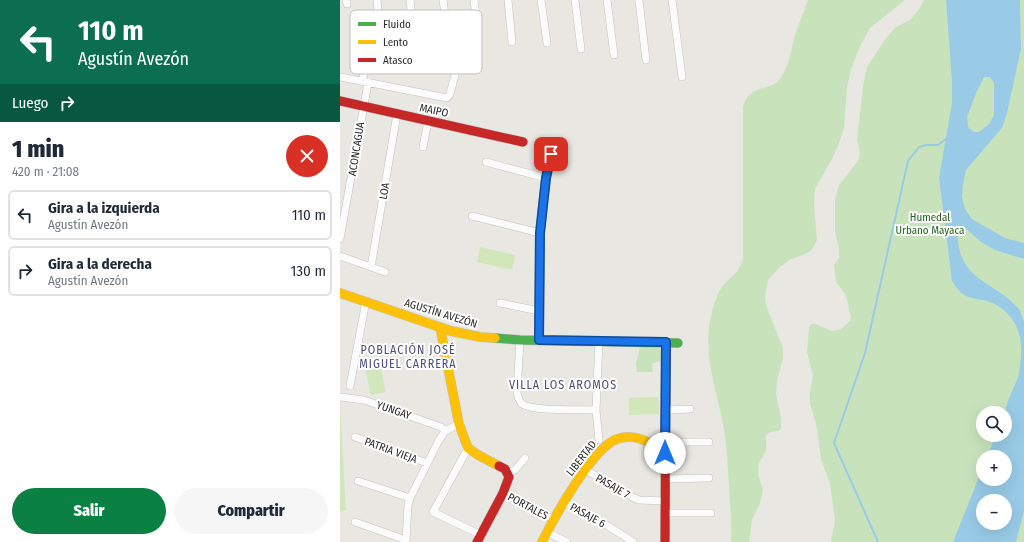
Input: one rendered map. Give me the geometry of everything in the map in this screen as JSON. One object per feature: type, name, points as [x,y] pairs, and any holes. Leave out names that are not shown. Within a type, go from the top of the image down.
[{"type":"street","points":[[377,0],[378,10]]},
{"type":"street","points":[[410,0],[411,10]]},
{"type":"street","points":[[443,0],[444,10]]},
{"type":"street","points":[[474,0],[475,10]]},
{"type":"street","points":[[508,0],[512,42]]},
{"type":"street","points":[[541,0],[547,43]]},
{"type":"street","points":[[575,0],[581,49]]},
{"type":"street","points":[[607,0],[614,56]]},
{"type":"street","points":[[639,0],[646,60]]},
{"type":"street","points":[[672,0],[682,77]]},
{"type":"street","name":"ACONCAGUA","points":[[340,239],[363,106],[366,74]]},
{"type":"street","points":[[340,77],[447,98],[450,94],[455,74]]},
{"type":"street","name":"MAIPO","points":[[340,101],[523,142]]},
{"type":"street","name":"LOA","points":[[371,267],[397,114]]},
{"type":"street","points":[[423,147],[428,121]]},
{"type":"street","points":[[539,340],[540,233],[546,178],[551,154]]},
{"type":"street","points":[[486,162],[546,178]]},
{"type":"street","points":[[472,216],[540,233]]},
{"type":"street","points":[[340,256],[385,272]]},
{"type":"street","name":"AGUSTÍN AVEZÓN","points":[[340,293],[440,327],[480,337],[520,340],[678,343]]},
{"type":"street","points":[[350,386],[366,301]]},
{"type":"street","points":[[500,303],[539,311]]},
{"type":"street","points":[[440,327],[460,424],[468,448],[508,472],[509,480],[479,538],[433,512],[468,448]]},
{"type":"street","points":[[520,340],[517,393],[519,400],[522,403],[527,406],[537,408],[596,410]]},
{"type":"street","points":[[599,341],[596,410],[599,440]]},
{"type":"street","points":[[665,542],[666,342]]},
{"type":"street","name":"YUNGAY","points":[[340,397],[364,400],[441,427],[445,430]]},
{"type":"street","points":[[665,410],[690,409]]},
{"type":"street","points":[[355,522],[406,541],[408,505],[410,498],[445,430],[460,424]]},
{"type":"street","name":"PATRIA VIEJA","points":[[355,437],[427,463]]},
{"type":"street","name":"LIBERTAD","points":[[542,542],[553,519],[564,502],[586,470],[608,444],[622,438],[637,437],[649,441],[665,453]]},
{"type":"street","points":[[665,442],[709,442]]},
{"type":"street","points":[[508,472],[515,470],[525,458]]},
{"type":"street","name":"PASAJE 7","points":[[586,470],[639,500],[665,501]]},
{"type":"street","points":[[665,478],[709,478]]},
{"type":"street","points":[[358,481],[410,498]]},
{"type":"street","name":"PORTALES","points":[[503,493],[553,519]]},
{"type":"street","name":"PASAJE 6","points":[[564,502],[608,526],[632,542]]},
{"type":"street","points":[[665,513],[711,513]]},
{"type":"street","points":[[546,532],[567,542]]},
{"type":"green space","points":[[808,0],[905,0],[870,28],[861,44],[851,69],[847,87],[844,128],[832,159],[815,189],[814,204],[817,240],[813,248],[808,253],[789,260],[768,280],[765,296],[766,305],[783,348],[783,358],[777,381],[776,394],[781,418],[781,429],[766,435],[766,451],[759,463],[758,474],[763,490],[760,503],[752,520],[749,542],[731,542],[731,514],[726,444],[710,366],[708,340],[709,327],[720,290],[737,272],[743,258],[743,106],[751,93],[773,85],[782,76],[787,66],[795,35]]},
{"type":"green space","name":"Humedal Urbano Mayaca","points":[[924,0],[1024,0],[1024,542],[831,542],[835,520],[830,484],[821,459],[817,428],[810,403],[810,392],[813,376],[807,352],[809,328],[811,324],[815,324],[832,331],[841,329],[850,321],[851,316],[845,294],[836,282],[834,265],[839,258],[839,249],[835,232],[835,200],[839,185],[858,161],[860,153],[857,140],[863,86],[867,67],[886,38],[896,27],[910,20],[920,8]]},
{"type":"green space","points":[[480,247],[515,255],[512,270],[477,262]]},
{"type":"green space","points":[[640,346],[659,347],[662,350],[663,361],[652,363],[653,372],[637,372],[636,364]]},
{"type":"green space","points":[[380,365],[386,392],[371,395],[365,368]]},
{"type":"green space","points":[[658,397],[659,414],[629,415],[629,398]]},
{"type":"green space","points":[[340,405],[346,510],[340,511]]},
{"type":"water","points":[[946,0],[1020,0],[1021,49],[1007,113],[1002,128],[966,170],[962,197],[965,209],[972,219],[1005,238],[1024,243],[1024,259],[995,250],[981,242],[963,226],[960,226],[957,233],[961,254],[966,265],[981,280],[1009,299],[1021,312],[1024,322],[1024,511],[1016,542],[953,542],[976,484],[976,486],[1012,486],[1012,450],[990,450],[993,442],[1012,442],[1012,406],[1007,406],[1018,377],[1021,347],[1017,329],[1013,320],[1007,313],[991,303],[968,297],[957,289],[952,281],[939,178],[952,103],[952,81]],"holes":[[[984,77],[990,77],[994,83],[994,115],[989,124],[979,132],[974,132],[968,127],[967,117]]]},
{"type":"waterway","points":[[878,542],[834,443],[865,353],[908,161],[919,147],[926,145],[938,145],[946,139]]},
{"type":"traffic: fast","points":[[539,340],[540,233],[546,178],[551,154]]},
{"type":"traffic: fast","points":[[495,338],[520,340],[678,343]]},
{"type":"traffic: slow","points":[[340,293],[451,331],[480,337],[495,338]]},
{"type":"traffic: slow","points":[[440,327],[459,424],[468,448],[499,466]]},
{"type":"traffic: slow","points":[[542,542],[564,501],[585,469],[607,445],[617,439],[630,437],[648,442],[665,453]]},
{"type":"traffic: jam","points":[[340,101],[523,142]]},
{"type":"traffic: jam","points":[[665,542],[666,342]]},
{"type":"traffic: jam","points":[[477,542],[503,493],[509,477],[505,469],[499,466]]},
{"type":"district","name":"POBLACIÓN JOSÉ MIGUEL CARRERA","points":[[408,357]]},
{"type":"district","name":"VILLA LOS AROMOS","points":[[563,385]]},
{"type":"route","points":[[551,154],[546,178],[540,233],[539,340],[666,342],[665,453]]}]
